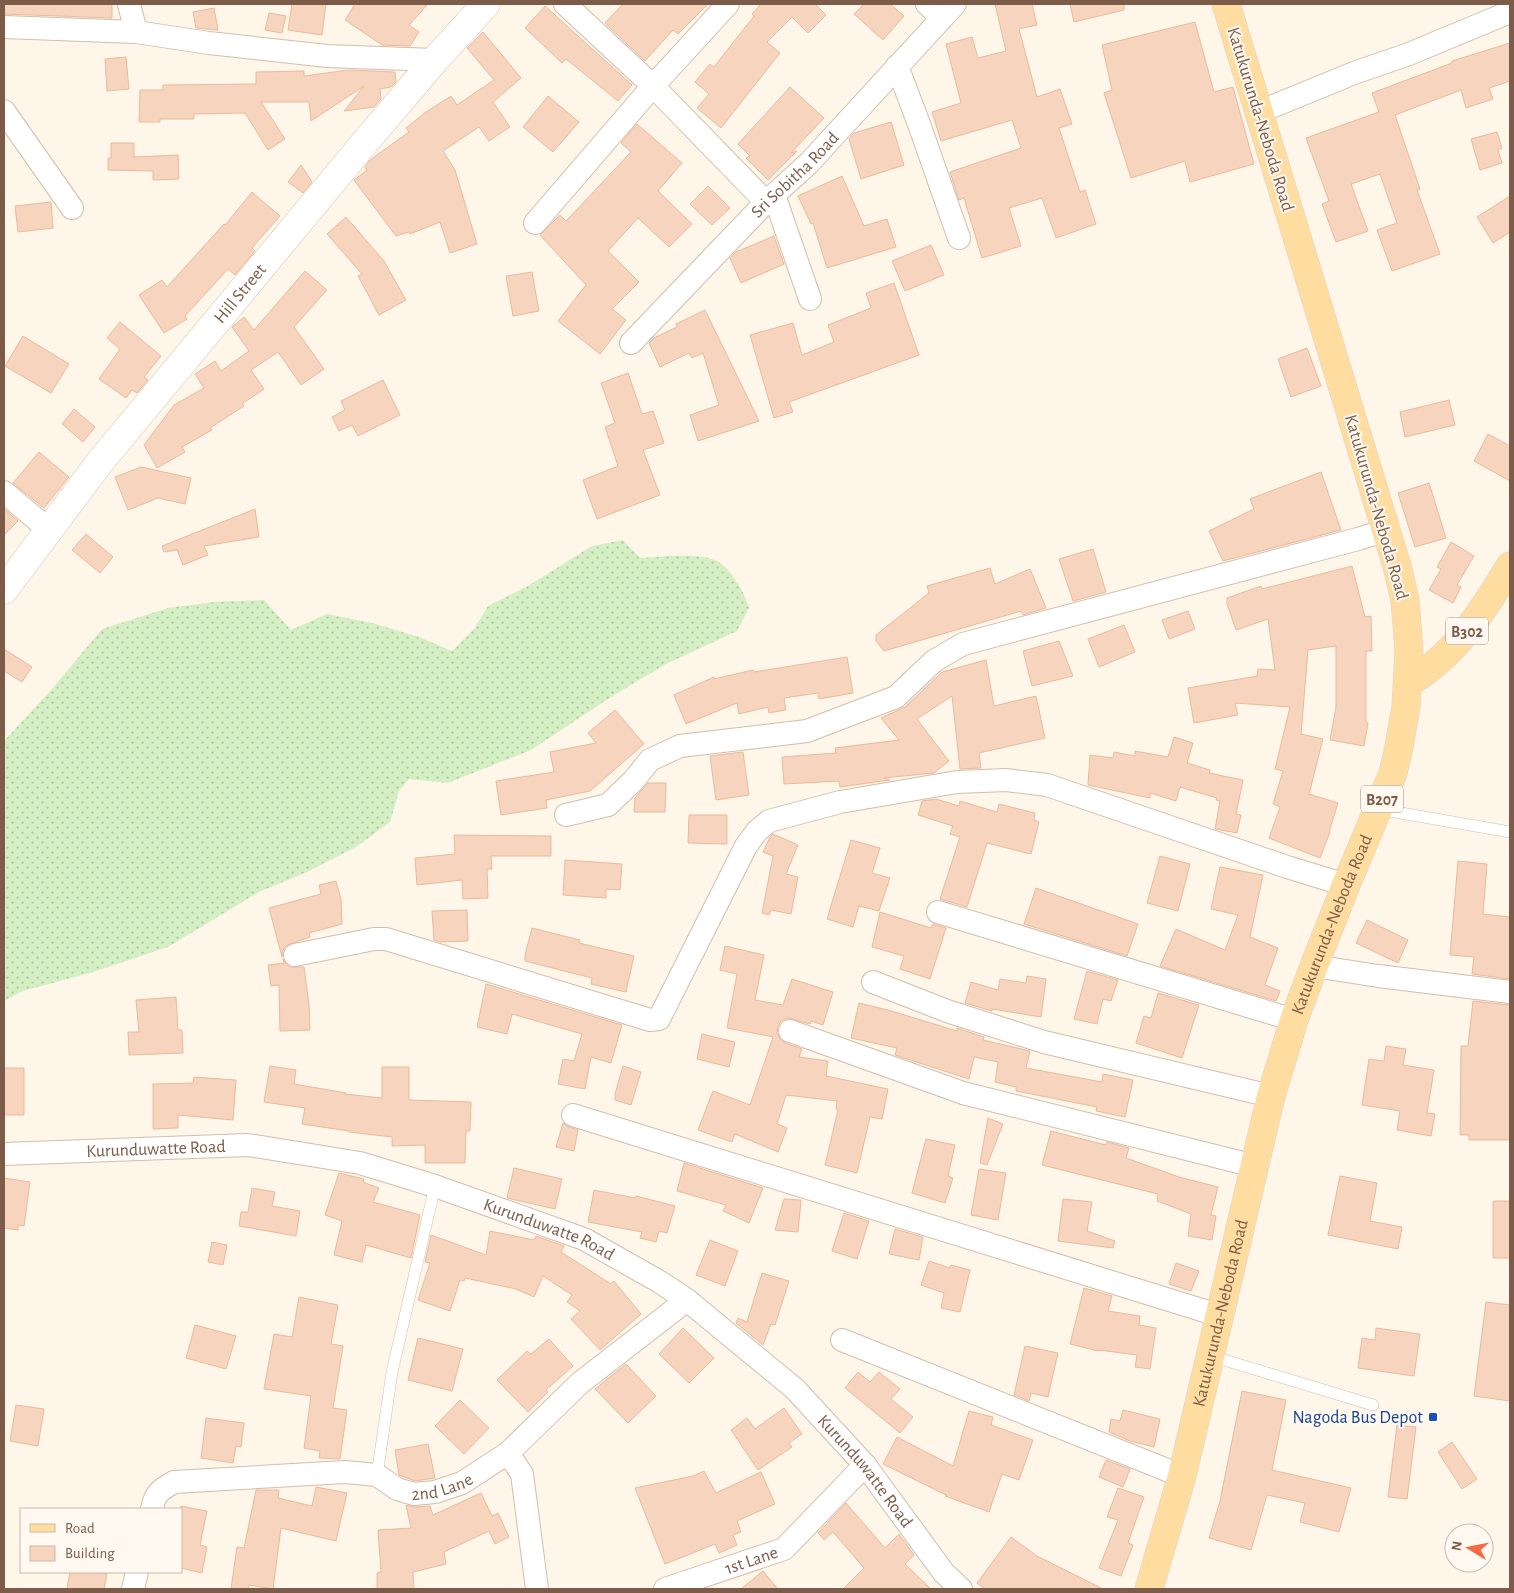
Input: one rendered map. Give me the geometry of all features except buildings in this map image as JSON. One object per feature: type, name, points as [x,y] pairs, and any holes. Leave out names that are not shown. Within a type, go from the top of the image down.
[{"type":"main road","name":"Hill Street","points":[[4,590],[48,529],[119,439],[435,60],[486,4]]},
{"type":"main road","name":"Katukurunda-Neboda Road","points":[[1149,1589],[1182,1476],[1271,1096],[1294,1020],[1314,966],[1393,773],[1406,708],[1408,682],[1408,634],[1405,600],[1387,530],[1226,4]]},
{"type":"main road","name":"B302","points":[[1408,682],[1426,672],[1458,643],[1488,604],[1510,566]]},
{"type":"street","points":[[129,4],[136,32]]},
{"type":"street","points":[[565,4],[770,198],[810,299]]},
{"type":"street","points":[[535,223],[653,86],[728,4]]},
{"type":"street","name":"Sri Sobitha Road","points":[[631,343],[770,198],[809,163],[897,66],[941,8]]},
{"type":"street","points":[[1259,112],[1354,73],[1409,54],[1510,12]]},
{"type":"street","points":[[4,27],[136,32],[209,43],[327,56],[435,60]]},
{"type":"street","points":[[897,66],[920,124],[959,238]]},
{"type":"street","points":[[4,111],[72,208]]},
{"type":"street","points":[[4,492],[48,529]]},
{"type":"street","points":[[566,815],[608,804],[633,781],[650,760],[680,746],[807,731],[896,697],[934,661],[963,644],[1387,530]]},
{"type":"street","points":[[295,955],[374,939],[386,940],[650,1020],[659,1019],[746,846],[757,831],[769,821],[840,802],[958,782],[1006,780],[1047,785],[1287,867],[1346,885]]},
{"type":"street","points":[[938,912],[1294,1020]]},
{"type":"street","points":[[1314,966],[1510,992]]},
{"type":"street","points":[[873,982],[947,1011],[1044,1042],[1271,1096]]},
{"type":"street","points":[[790,1031],[963,1093],[1255,1166]]},
{"type":"street","points":[[573,1115],[1221,1316]]},
{"type":"street","name":"Kurunduwatte Road","points":[[4,1154],[248,1145],[360,1162],[435,1186],[584,1239],[660,1282],[687,1300],[794,1389],[865,1465],[944,1573],[961,1589]]},
{"type":"street","name":"2nd Lane","points":[[152,1508],[153,1502],[160,1490],[174,1482],[345,1472],[377,1475],[397,1489],[414,1494],[435,1492],[462,1483],[508,1453],[580,1383],[687,1300]]},
{"type":"street","points":[[842,1340],[1182,1476]]},
{"type":"street","points":[[508,1453],[522,1474],[537,1589]]},
{"type":"street","name":"1st Lane","points":[[665,1589],[784,1548],[865,1465]]},
{"type":"street","points":[[133,1589],[137,1573]]},
{"type":"lane","points":[[1378,809],[1510,832]]},
{"type":"lane","points":[[377,1475],[392,1372],[435,1186]]},
{"type":"lane","points":[[1211,1356],[1373,1405]]},
{"type":"green space","points":[[623,540],[640,558],[700,557],[709,558],[722,564],[737,582],[749,608],[737,631],[666,664],[611,697],[531,750],[448,783],[409,779],[399,791],[390,822],[356,847],[307,872],[259,892],[168,947],[90,973],[23,991],[4,1001],[4,741],[51,690],[102,629],[168,608],[214,602],[264,600],[291,630],[327,614],[372,623],[419,637],[452,651],[474,629],[488,606],[528,586],[592,546]]},
{"type":"place","name":"Nagoda Bus Depot","points":[[1433,1417]]}]
